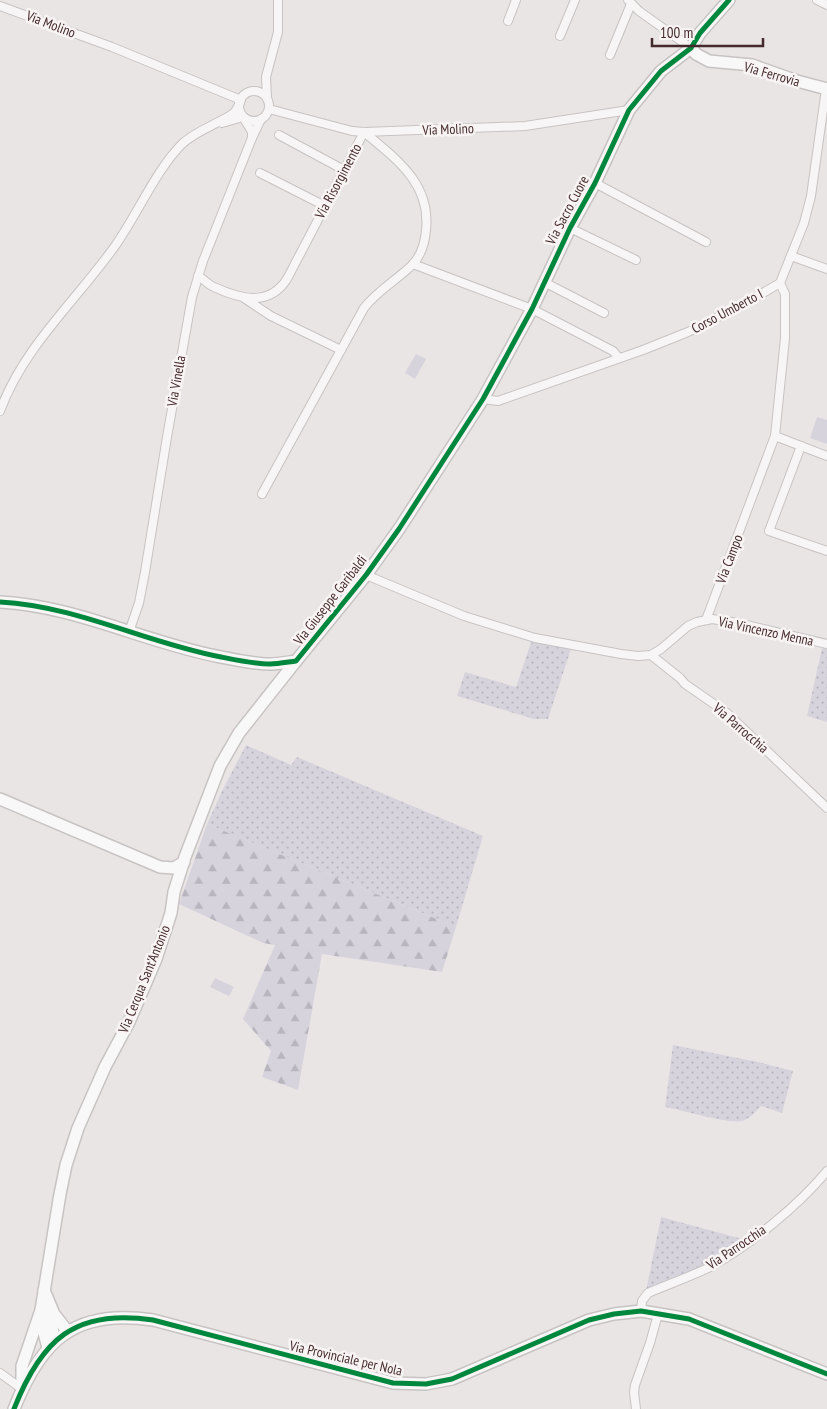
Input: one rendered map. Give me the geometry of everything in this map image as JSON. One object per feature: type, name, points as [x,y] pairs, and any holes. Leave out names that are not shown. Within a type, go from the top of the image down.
[{"type":"street","points":[[211,126],[244,117],[252,121],[261,119],[269,109],[265,84],[278,32],[278,0]]},
{"type":"street","points":[[508,21],[516,0]]},
{"type":"street","points":[[560,36],[575,0]]},
{"type":"street","name":"Via Sacro Cuore","points":[[484,399],[532,309],[629,110],[661,71],[691,48],[700,33],[730,0]]},
{"type":"street","points":[[817,0],[827,5]]},
{"type":"street","points":[[610,56],[630,2],[691,48]]},
{"type":"street","name":"Via Molino","points":[[0,6],[112,47],[240,101]]},
{"type":"street","name":"Via Ferrovia","points":[[691,48],[696,54],[709,61],[752,65],[797,81],[827,89]]},
{"type":"street","points":[[0,411],[11,386],[30,353],[115,246],[165,165],[184,143],[235,112],[240,101],[261,80],[267,71]]},
{"type":"street","points":[[780,283],[804,223],[811,196],[827,89]]},
{"type":"street","points":[[250,92],[259,92],[267,98]]},
{"type":"street","points":[[240,101],[241,113],[252,132],[252,138]]},
{"type":"street","name":"Via Molino","points":[[269,109],[352,131],[364,132],[525,126],[629,110]]},
{"type":"street","name":"Via Vinella","points":[[129,632],[139,603],[145,572],[188,311],[198,276],[261,119]]},
{"type":"street","name":"Via Risorgimento","points":[[214,287],[251,299],[269,295],[282,286],[364,132],[412,177],[424,200],[427,218],[425,240],[413,264],[372,298],[364,308],[262,494]]},
{"type":"street","points":[[279,135],[344,170]]},
{"type":"street","points":[[260,173],[325,206]]},
{"type":"street","points":[[595,183],[706,242]]},
{"type":"street","points":[[570,228],[636,260]]},
{"type":"street","points":[[791,256],[827,269]]},
{"type":"street","points":[[413,264],[532,309],[613,351],[619,358]]},
{"type":"street","points":[[198,276],[214,287]]},
{"type":"street","points":[[544,282],[604,313]]},
{"type":"street","name":"Corso Umberto I","points":[[484,399],[498,401],[688,332],[744,304],[780,283]]},
{"type":"street","name":"Via Campo","points":[[706,620],[775,436],[785,338],[785,294],[780,283]]},
{"type":"street","points":[[194,290],[214,287]]},
{"type":"street","points":[[244,298],[271,316],[341,350]]},
{"type":"street","name":"Via Giuseppe Garibaldi","points":[[0,602],[74,613],[201,654],[270,664],[296,661],[366,575],[430,484],[484,399]]},
{"type":"street","points":[[775,436],[827,456]]},
{"type":"street","points":[[802,446],[769,531],[827,551]]},
{"type":"street","points":[[366,575],[464,616],[535,638],[620,654],[650,655],[661,649],[688,626],[706,620]]},
{"type":"street","name":"Via Vincenzo Menna","points":[[706,620],[721,619],[827,644]]},
{"type":"street","name":"Via Parrocchia","points":[[650,655],[685,684],[727,713],[827,808]]},
{"type":"street","name":"Via Cerqua Sant'Antonio","points":[[52,1344],[50,1317],[45,1306],[43,1288],[64,1175],[78,1128],[105,1067],[129,1022],[156,959],[171,913],[177,872],[220,766],[239,734],[296,661]]},
{"type":"street","points":[[0,800],[160,867],[177,872]]},
{"type":"street","name":"Via Parrocchia","points":[[641,1311],[642,1301],[648,1293],[711,1266],[745,1244],[814,1186],[827,1171]]},
{"type":"street","points":[[14,1409],[22,1389],[22,1366],[45,1306]]},
{"type":"street","name":"Via Cerqua Sant'Antonio","points":[[45,1306],[68,1332]]},
{"type":"street","name":"Via Provinciale per Nola","points":[[22,1389],[29,1373],[52,1344],[68,1332],[93,1320],[108,1317],[141,1318],[393,1383],[426,1384],[452,1379],[475,1370],[589,1320],[614,1314],[641,1311],[689,1319],[826,1374]]},
{"type":"street","points":[[636,1409],[635,1385],[650,1344],[658,1314]]},
{"type":"street","points":[[0,1373],[22,1389]]},
{"type":"green space","points":[[416,354],[426,359],[415,379],[405,373]]},
{"type":"green space","points":[[817,417],[827,420],[827,444],[810,438]]},
{"type":"green space","points":[[531,642],[571,649],[548,719],[534,719],[457,696],[465,672],[516,687]]},
{"type":"green space","points":[[822,648],[827,649],[827,722],[807,716]]},
{"type":"green space","points":[[246,745],[291,765],[297,757],[483,836],[456,927],[207,824]]},
{"type":"green space","points":[[207,824],[456,927],[442,972],[322,954],[298,1090],[262,1077],[271,1051],[243,1019],[275,945],[263,943],[179,904]]},
{"type":"green space","points":[[215,978],[234,987],[229,996],[210,987]]},
{"type":"green space","points":[[673,1045],[793,1071],[782,1113],[761,1106],[748,1119],[735,1121],[715,1119],[665,1107]]},
{"type":"green space","points":[[661,1217],[746,1240],[709,1264],[646,1291]]},
{"type":"cycle path","points":[[0,602],[56,610],[193,651],[251,663],[270,664],[296,661],[366,575],[399,529],[483,399],[532,309],[629,110],[661,71],[691,48],[700,33],[729,0]]},
{"type":"cycle path","points":[[14,1409],[36,1364],[49,1347],[64,1334],[82,1325],[102,1319],[153,1320],[393,1383],[426,1384],[452,1379],[589,1320],[614,1314],[641,1311],[689,1319],[827,1374]]}]
